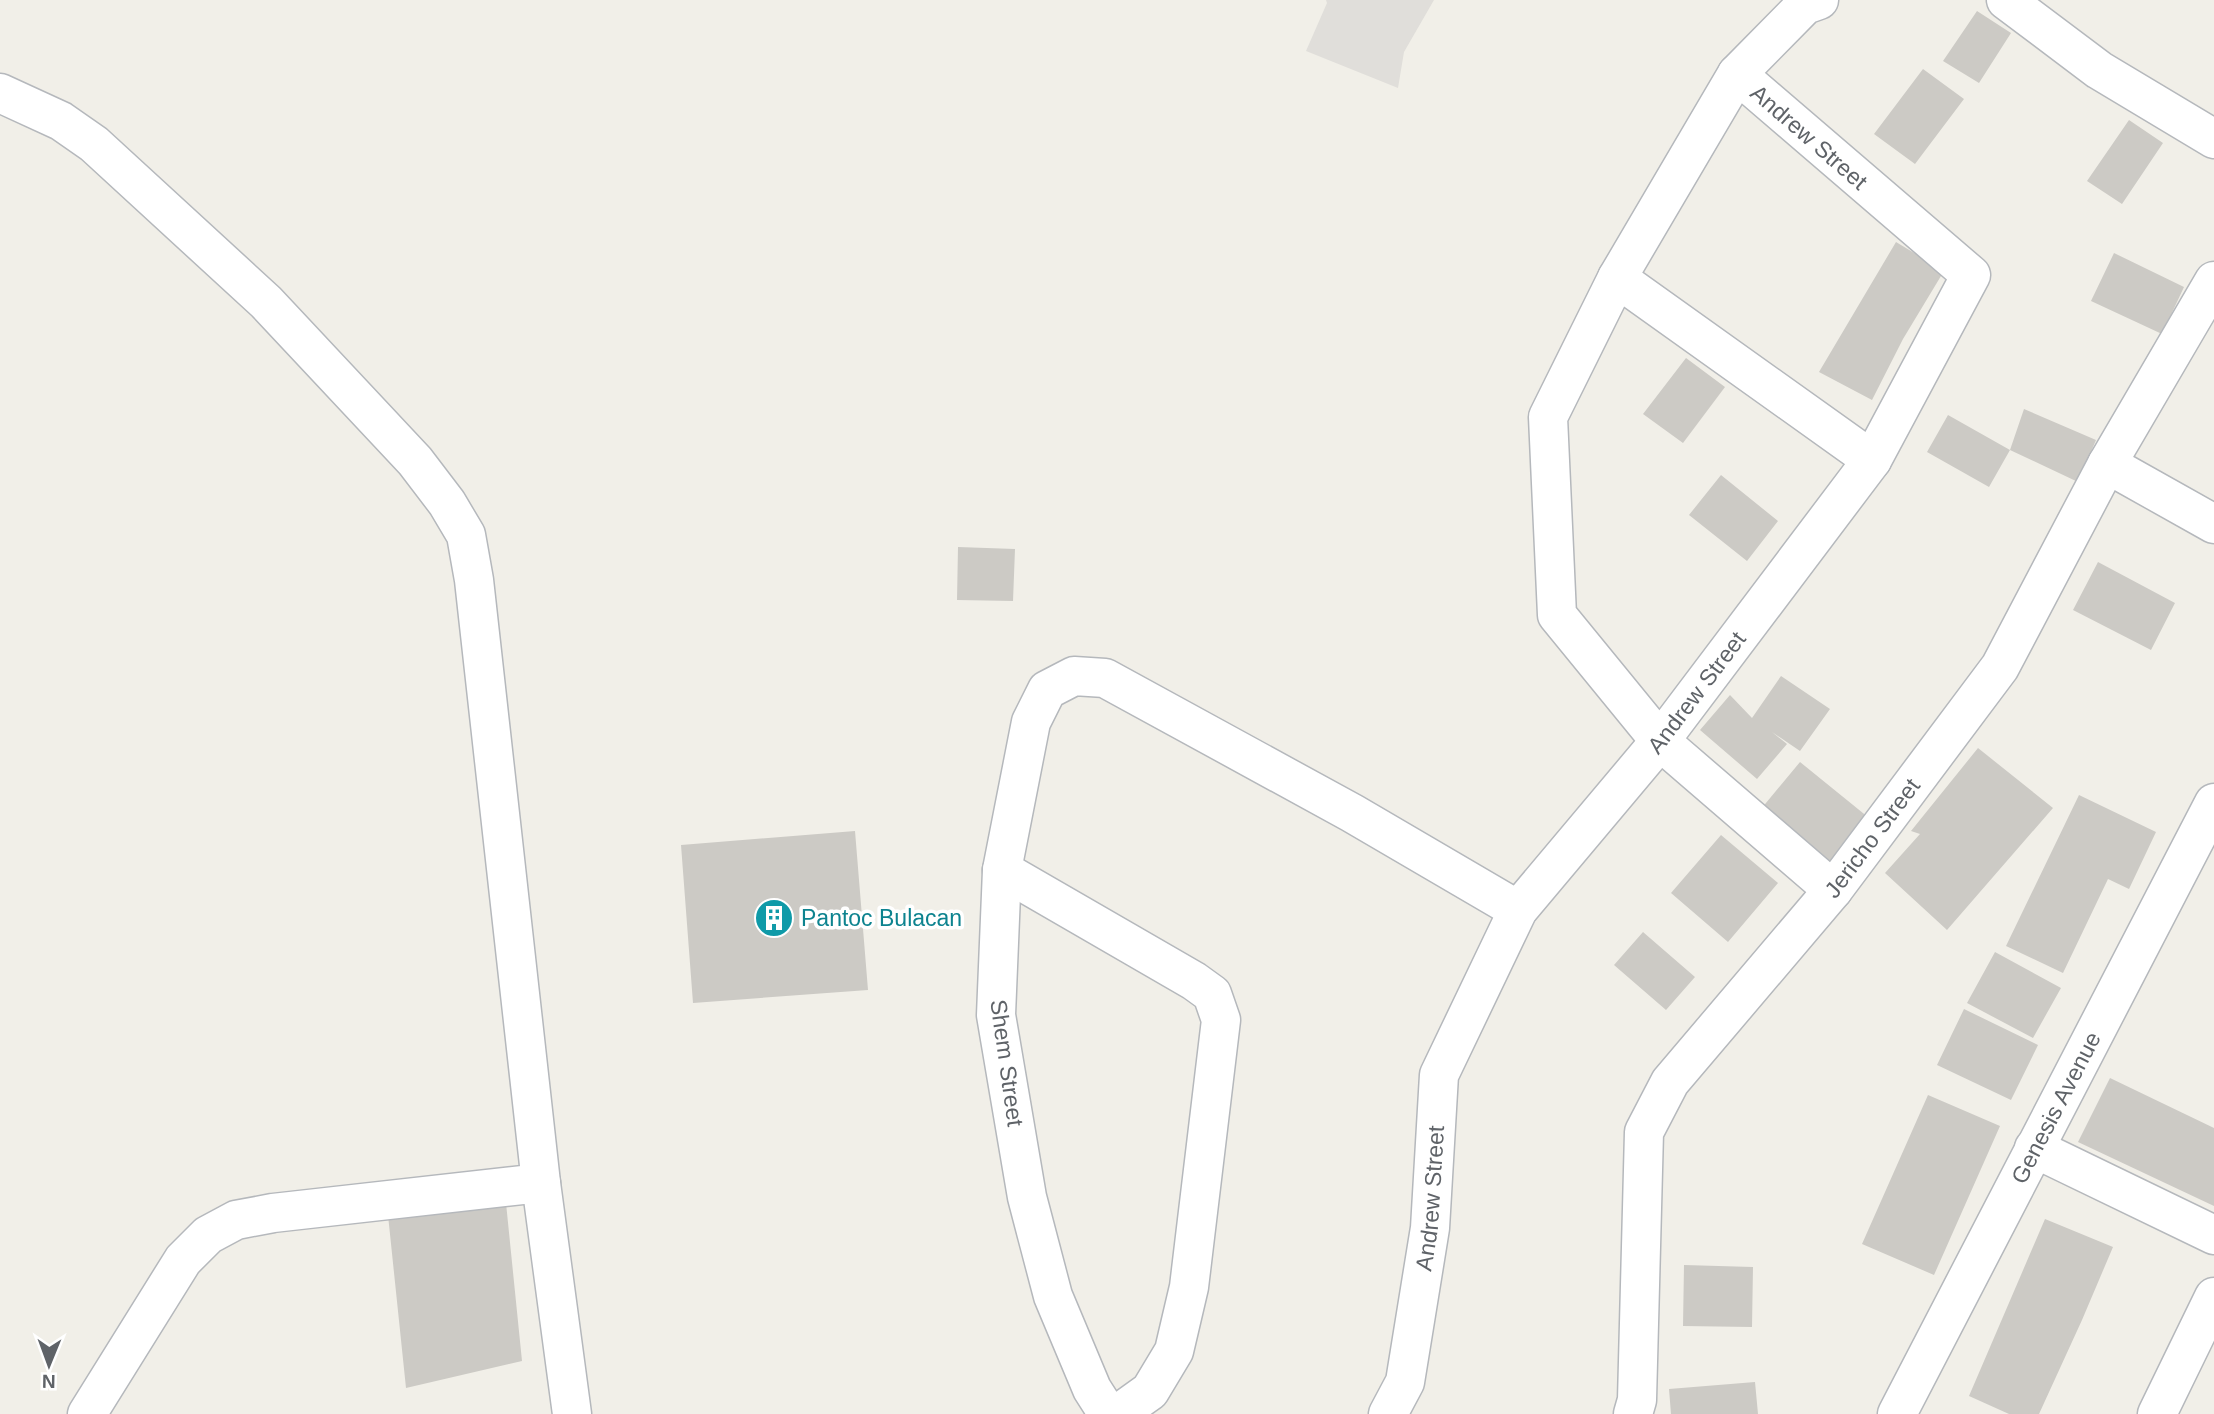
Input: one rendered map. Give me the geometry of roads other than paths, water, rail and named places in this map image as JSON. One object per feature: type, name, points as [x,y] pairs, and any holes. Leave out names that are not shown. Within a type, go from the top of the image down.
[{"type":"street","points":[[1819,0],[1805,5],[1737,74],[1617,278],[1548,417],[1557,615],[1660,741],[1833,890]]},
{"type":"street","points":[[2006,0],[2099,69],[2214,139]]},
{"type":"street","name":"Andrew Street","points":[[1388,1414],[1405,1382],[1428,1241],[1439,1076],[1518,910],[1660,741],[1872,460],[1971,275],[1737,74]]},
{"type":"street","points":[[0,93],[61,121],[94,144],[266,302],[415,461],[447,503],[466,535],[474,580],[541,1183],[572,1414]]},
{"type":"street","points":[[1617,278],[1872,460]]},
{"type":"street","name":"Jericho Street","points":[[1633,1414],[1637,1400],[1644,1132],[1670,1082],[1833,890],[2000,667],[2107,464],[2214,281]]},
{"type":"street","points":[[2107,464],[2214,524]]},
{"type":"street","name":"Shem Street","points":[[1108,1414],[1092,1389],[1053,1296],[1027,1197],[996,1015],[1002,870],[1031,722],[1047,690],[1074,676],[1105,678],[1352,813],[1518,910]]},
{"type":"street","name":"Genesis Avenue","points":[[1897,1414],[2214,803]]},
{"type":"street","points":[[1002,870],[1194,981],[1212,994],[1221,1020],[1189,1287],[1174,1350],[1150,1391],[1118,1414]]},
{"type":"street","points":[[2035,1148],[2214,1235]]},
{"type":"street","points":[[87,1414],[183,1260],[208,1235],[236,1220],[273,1213],[541,1183]]},
{"type":"street","points":[[2157,1414],[2214,1297]]},
{"type":"place","name":"Pantoc Bulacan","points":[[774,918]]}]
